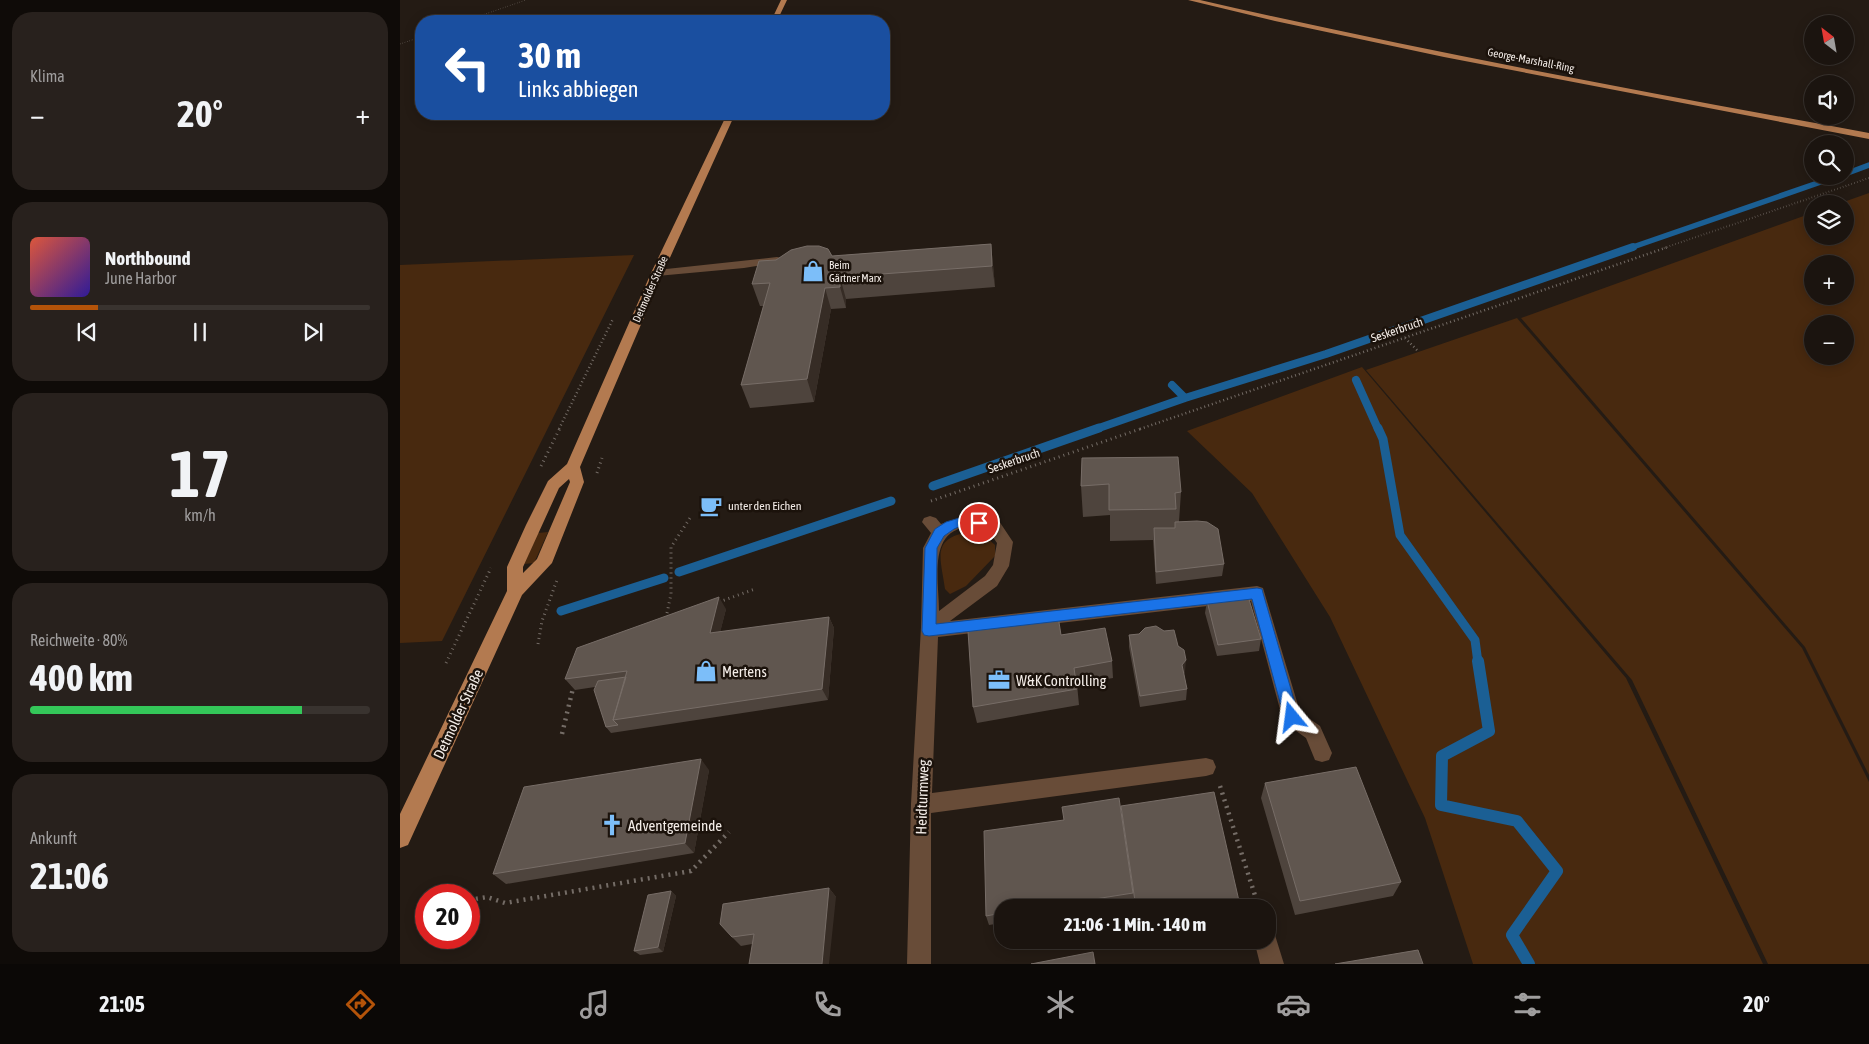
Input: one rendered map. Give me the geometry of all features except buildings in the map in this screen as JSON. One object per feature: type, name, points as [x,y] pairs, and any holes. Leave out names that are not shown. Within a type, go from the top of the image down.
[{"type":"main road","points":[[777,15],[784,0]]},
{"type":"main road","name":"George-Marshall-Ring","points":[[1191,0],[1279,21],[1488,64],[1869,136]]},
{"type":"main road","name":"Detmolder Straße","points":[[515,591],[514,567],[553,485],[573,467],[657,273],[728,120]]},
{"type":"main road","name":"Detmolder Straße","points":[[400,837],[515,591],[544,562],[577,482],[573,467]]},
{"type":"street","points":[[657,273],[744,265],[791,258]]},
{"type":"street","name":"Heidturmweg","points":[[919,964],[922,804],[931,548],[935,527],[950,526],[966,520],[992,525],[1005,542],[1001,566],[991,581],[929,629]]},
{"type":"street","points":[[929,629],[1257,593],[1292,717],[1313,732],[1322,753]]},
{"type":"street","points":[[922,804],[1206,768]]},
{"type":"street","points":[[1268,949],[1272,964]]},
{"type":"path","points":[[482,15],[526,0]]},
{"type":"path","points":[[400,44],[415,39]]},
{"type":"path","name":"Seskerbruch","points":[[931,501],[1869,178]]},
{"type":"path","points":[[537,474],[614,316]]},
{"type":"path","points":[[1405,338],[1419,352]]},
{"type":"path","points":[[675,617],[666,623],[671,594],[671,547],[690,518]]},
{"type":"path","points":[[446,663],[495,561]]},
{"type":"path","points":[[710,604],[754,589]]},
{"type":"path","points":[[562,734],[576,679]]},
{"type":"path","points":[[1206,768],[1220,785],[1256,899]]},
{"type":"path","points":[[480,898],[487,897],[505,903],[691,871],[729,832]]},
{"type":"shaded area","points":[[1869,193],[1869,775],[1805,647],[1521,318],[1804,216],[1804,245],[1854,245],[1854,198]]},
{"type":"shaded area","points":[[634,255],[442,641],[400,643],[400,265]]},
{"type":"shaded area","points":[[1517,318],[1802,648],[1869,782],[1869,964],[1768,964],[1632,680],[1366,370]]},
{"type":"shaded area","points":[[1362,367],[1626,678],[1763,964],[1473,964],[1425,818],[1330,617],[1252,493],[1187,431]]},
{"type":"shaded area","points":[[548,532],[534,563],[524,564],[538,533]]},
{"type":"shaded area","points":[[970,532],[984,535],[995,545],[995,556],[966,586],[950,594],[945,589],[941,559],[943,544],[957,535]]},
{"type":"waterway","points":[[1854,171],[1869,165]]},
{"type":"waterway","points":[[1630,248],[1812,185]]},
{"type":"waterway","points":[[1185,398],[1326,354],[1633,247]]},
{"type":"waterway","points":[[1356,380],[1378,429]]},
{"type":"waterway","points":[[1172,385],[1185,398]]},
{"type":"waterway","points":[[1096,429],[1185,398]]},
{"type":"waterway","points":[[933,486],[1099,428]]},
{"type":"waterway","points":[[1378,428],[1383,439],[1400,535],[1475,640],[1478,663]]},
{"type":"waterway","points":[[679,572],[891,501]]},
{"type":"waterway","points":[[561,611],[664,578]]},
{"type":"waterway","points":[[1478,661],[1489,731],[1442,756],[1441,805],[1517,821],[1557,871],[1512,935],[1529,964]]},
{"type":"place","name":"Beim Gärtner Marx","points":[[813,271]]},
{"type":"place","name":"unter den Eichen","points":[[711,506]]},
{"type":"place","name":"Mertens","points":[[706,671]]},
{"type":"place","name":"W&K Controlling","points":[[999,680]]},
{"type":"place","name":"Adventgemeinde","points":[[612,825]]},
{"type":"route","points":[[979,523],[966,520],[950,526],[940,532],[931,548],[929,631],[1181,600],[1257,593],[1292,717]]}]
